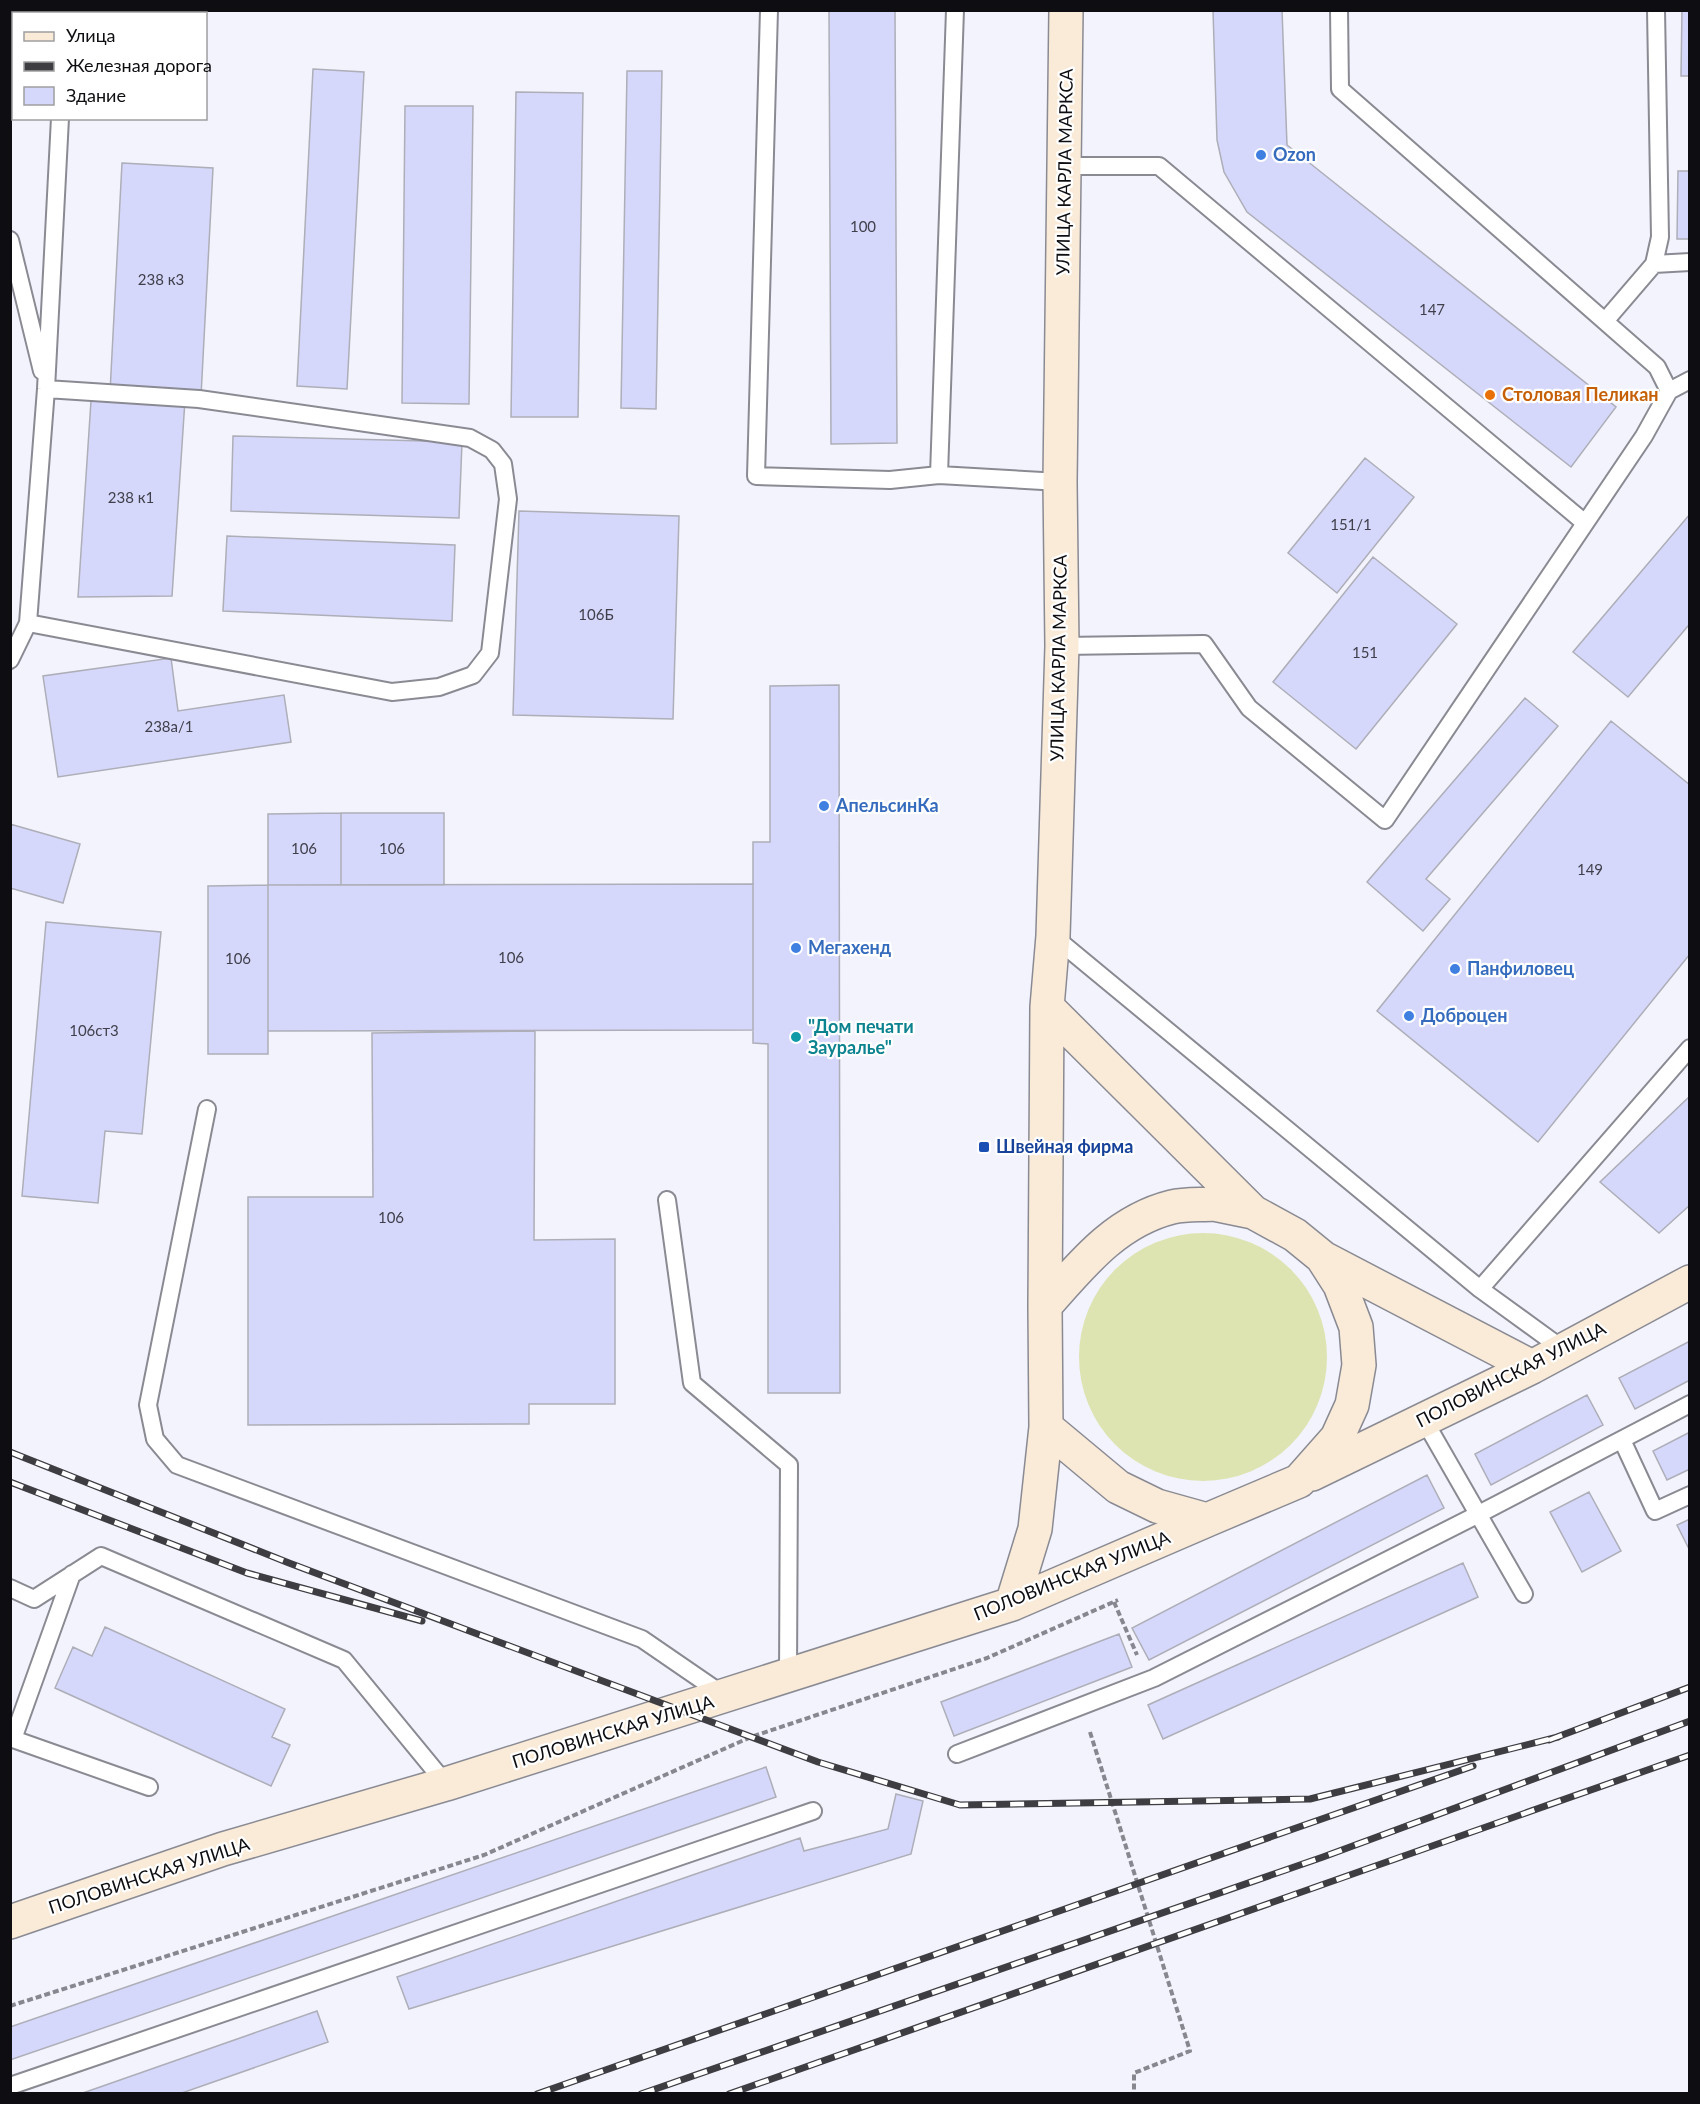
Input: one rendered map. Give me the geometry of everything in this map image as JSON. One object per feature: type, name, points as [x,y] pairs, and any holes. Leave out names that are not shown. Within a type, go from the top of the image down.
[{"type":"main road","name":"УЛИЦА КАРЛА МАРКСА","points":[[1012,1604],[1035,1529],[1046,1427],[1047,1007],[1053,936],[1062,646],[1060,482],[1066,10]]},
{"type":"main road","points":[[1047,1007],[1253,1212],[1295,1235],[1322,1257],[1532,1367]]},
{"type":"main road","points":[[1045,1306],[1090,1254],[1128,1224],[1173,1207],[1214,1204],[1253,1212]]},
{"type":"main road","points":[[1299,1481],[1337,1438],[1352,1405],[1359,1365],[1356,1327],[1340,1284],[1322,1257]]},
{"type":"main road","name":"ПОЛОВИНСКАЯ УЛИЦА","points":[[10,1922],[223,1850],[447,1784],[1012,1604],[1299,1481],[1532,1367],[1689,1282]]},
{"type":"main road","points":[[1046,1427],[1118,1487],[1157,1506],[1207,1520]]},
{"type":"lane","points":[[769,10],[756,476],[890,480],[939,476],[1060,482]]},
{"type":"lane","points":[[939,476],[955,10]]},
{"type":"lane","points":[[1339,10],[1340,88],[1606,320],[1657,367],[1669,391],[1689,396]]},
{"type":"lane","points":[[1606,320],[1654,264],[1660,237],[1656,10]]},
{"type":"lane","points":[[10,660],[28,623],[46,389],[60,120]]},
{"type":"lane","points":[[1065,166],[1159,166],[1585,523]]},
{"type":"lane","points":[[10,240],[46,389]]},
{"type":"lane","points":[[1654,264],[1689,262]]},
{"type":"lane","points":[[1062,646],[1204,644],[1249,708],[1385,820],[1644,436],[1669,391],[1689,380]]},
{"type":"lane","points":[[28,623],[392,692],[439,687],[473,675],[490,653],[508,500],[503,464],[492,450],[471,438],[199,399],[46,389]]},
{"type":"lane","points":[[1053,936],[1480,1289],[1564,1350]]},
{"type":"lane","points":[[1480,1289],[1689,1048]]},
{"type":"lane","points":[[207,1109],[148,1405],[155,1439],[177,1465],[642,1639],[726,1696]]},
{"type":"lane","points":[[668,1200],[692,1383],[789,1464],[788,1677]]},
{"type":"lane","points":[[957,1754],[1148,1681],[1477,1515],[1689,1404]]},
{"type":"lane","points":[[1424,1420],[1524,1594]]},
{"type":"lane","points":[[1622,1440],[1655,1511],[1689,1495]]},
{"type":"lane","points":[[10,1588],[34,1599],[101,1556],[344,1660],[447,1784]]},
{"type":"lane","points":[[72,1574],[13,1739],[149,1786]]},
{"type":"lane","points":[[10,2086],[813,1811]]},
{"type":"path","points":[[1114,1602],[1148,1681]]},
{"type":"path","points":[[1082,1706],[1190,2050],[1134,2073],[1134,2094]]},
{"type":"green space","points":[[1203,1233],[1239,1238],[1272,1254],[1291,1269],[1306,1288],[1322,1321],[1327,1357],[1322,1393],[1306,1426],[1291,1445],[1272,1460],[1239,1476],[1203,1481],[1167,1476],[1134,1460],[1115,1445],[1100,1426],[1084,1393],[1079,1357],[1084,1321],[1100,1288],[1115,1269],[1134,1254],[1167,1238]]},
{"type":"building","points":[[829,10],[895,10],[897,443],[831,444]]},
{"type":"building","points":[[1213,10],[1282,10],[1287,145],[1616,407],[1571,467],[1247,212],[1224,172],[1217,140]]},
{"type":"building","points":[[1682,10],[1690,10],[1690,76],[1681,76]]},
{"type":"building","points":[[10,33],[12,34],[12,70],[10,69]]},
{"type":"building","points":[[313,69],[364,72],[347,389],[297,386]]},
{"type":"building","points":[[627,71],[662,71],[656,409],[621,408]]},
{"type":"building","points":[[516,92],[583,93],[578,417],[511,417]]},
{"type":"building","points":[[405,106],[473,106],[469,404],[402,403]]},
{"type":"building","points":[[122,163],[213,168],[201,396],[110,392]]},
{"type":"building","points":[[1678,171],[1690,171],[1690,239],[1677,239]]},
{"type":"building","points":[[185,400],[172,596],[78,597],[91,401]]},
{"type":"building","points":[[233,436],[462,442],[459,518],[231,511]]},
{"type":"building","points":[[1365,458],[1414,497],[1337,593],[1288,553]]},
{"type":"building","points":[[519,511],[679,516],[673,719],[513,715]]},
{"type":"building","points":[[1690,514],[1690,627],[1688,626],[1628,697],[1573,652]]},
{"type":"building","points":[[227,536],[455,545],[452,621],[223,611]]},
{"type":"building","points":[[1373,557],[1457,624],[1356,749],[1273,682]]},
{"type":"building","points":[[171,658],[178,711],[284,695],[291,742],[58,777],[43,676]]},
{"type":"building","name":"\"Дом печати Зауралье\"","points":[[839,685],[840,1393],[768,1393],[768,1044],[753,1043],[753,842],[770,842],[770,686]]},
{"type":"building","points":[[1525,698],[1558,726],[1426,879],[1450,899],[1423,931],[1367,882]]},
{"type":"building","points":[[1611,721],[1690,785],[1690,954],[1538,1142],[1377,1011]]},
{"type":"building","points":[[341,813],[341,885],[268,885],[268,814]]},
{"type":"building","points":[[341,813],[444,813],[444,885],[341,885]]},
{"type":"building","points":[[10,824],[80,844],[63,903],[10,888]]},
{"type":"building","points":[[753,884],[753,1030],[268,1031],[268,885]]},
{"type":"building","points":[[268,885],[268,1054],[208,1054],[208,886]]},
{"type":"building","points":[[46,922],[161,932],[142,1134],[105,1131],[98,1203],[22,1196]]},
{"type":"building","points":[[535,1031],[534,1240],[615,1239],[615,1404],[529,1404],[529,1424],[248,1425],[248,1197],[373,1197],[372,1033]]},
{"type":"building","points":[[1690,1096],[1690,1205],[1659,1233],[1600,1182]]},
{"type":"building","points":[[1690,1341],[1690,1380],[1635,1409],[1619,1378]]},
{"type":"building","points":[[1587,1395],[1603,1425],[1491,1485],[1475,1454]]},
{"type":"building","points":[[1690,1432],[1690,1469],[1667,1480],[1653,1451]]},
{"type":"building","points":[[1427,1475],[1444,1508],[1149,1660],[1132,1628]]},
{"type":"building","points":[[1589,1492],[1621,1551],[1582,1572],[1550,1512]]},
{"type":"building","points":[[1690,1519],[1690,1551],[1677,1525]]},
{"type":"building","points":[[1463,1563],[1478,1597],[1163,1739],[1148,1705]]},
{"type":"building","points":[[105,1627],[285,1709],[272,1737],[290,1745],[271,1786],[55,1688],[73,1647],[92,1656]]},
{"type":"building","points":[[1119,1634],[1132,1667],[954,1736],[941,1702]]},
{"type":"building","points":[[766,1767],[776,1797],[10,2060],[10,2027]]},
{"type":"building","points":[[896,1794],[923,1801],[911,1854],[409,2009],[397,1977],[800,1838],[804,1851],[888,1829]]},
{"type":"building","points":[[317,2011],[328,2042],[179,2094],[80,2094]]},
{"type":"railway","points":[[10,1452],[289,1563],[818,1762],[960,1805],[1310,1799],[1558,1737]]},
{"type":"railway","points":[[10,1482],[247,1573],[422,1621]]},
{"type":"railway","points":[[1549,1740],[1690,1687]]},
{"type":"railway","points":[[641,2094],[1323,1857],[1690,1721]]},
{"type":"railway","points":[[729,2094],[1690,1755]]},
{"type":"railway","points":[[537,2094],[1473,1766]]},
{"type":"place","name":"Ozon","points":[[1261,155]]},
{"type":"place","name":"Столовая Пеликан","points":[[1490,395]]},
{"type":"place","name":"АпельсинКа","points":[[824,806]]},
{"type":"place","name":"Мегахенд","points":[[796,948]]},
{"type":"place","name":"Панфиловец","points":[[1455,969]]},
{"type":"place","name":"Доброцен","points":[[1409,1016]]},
{"type":"place","name":"\"Дом печати Зауралье\"","points":[[796,1037]]},
{"type":"place","name":"Швейная фирма","points":[[984,1147]]}]
